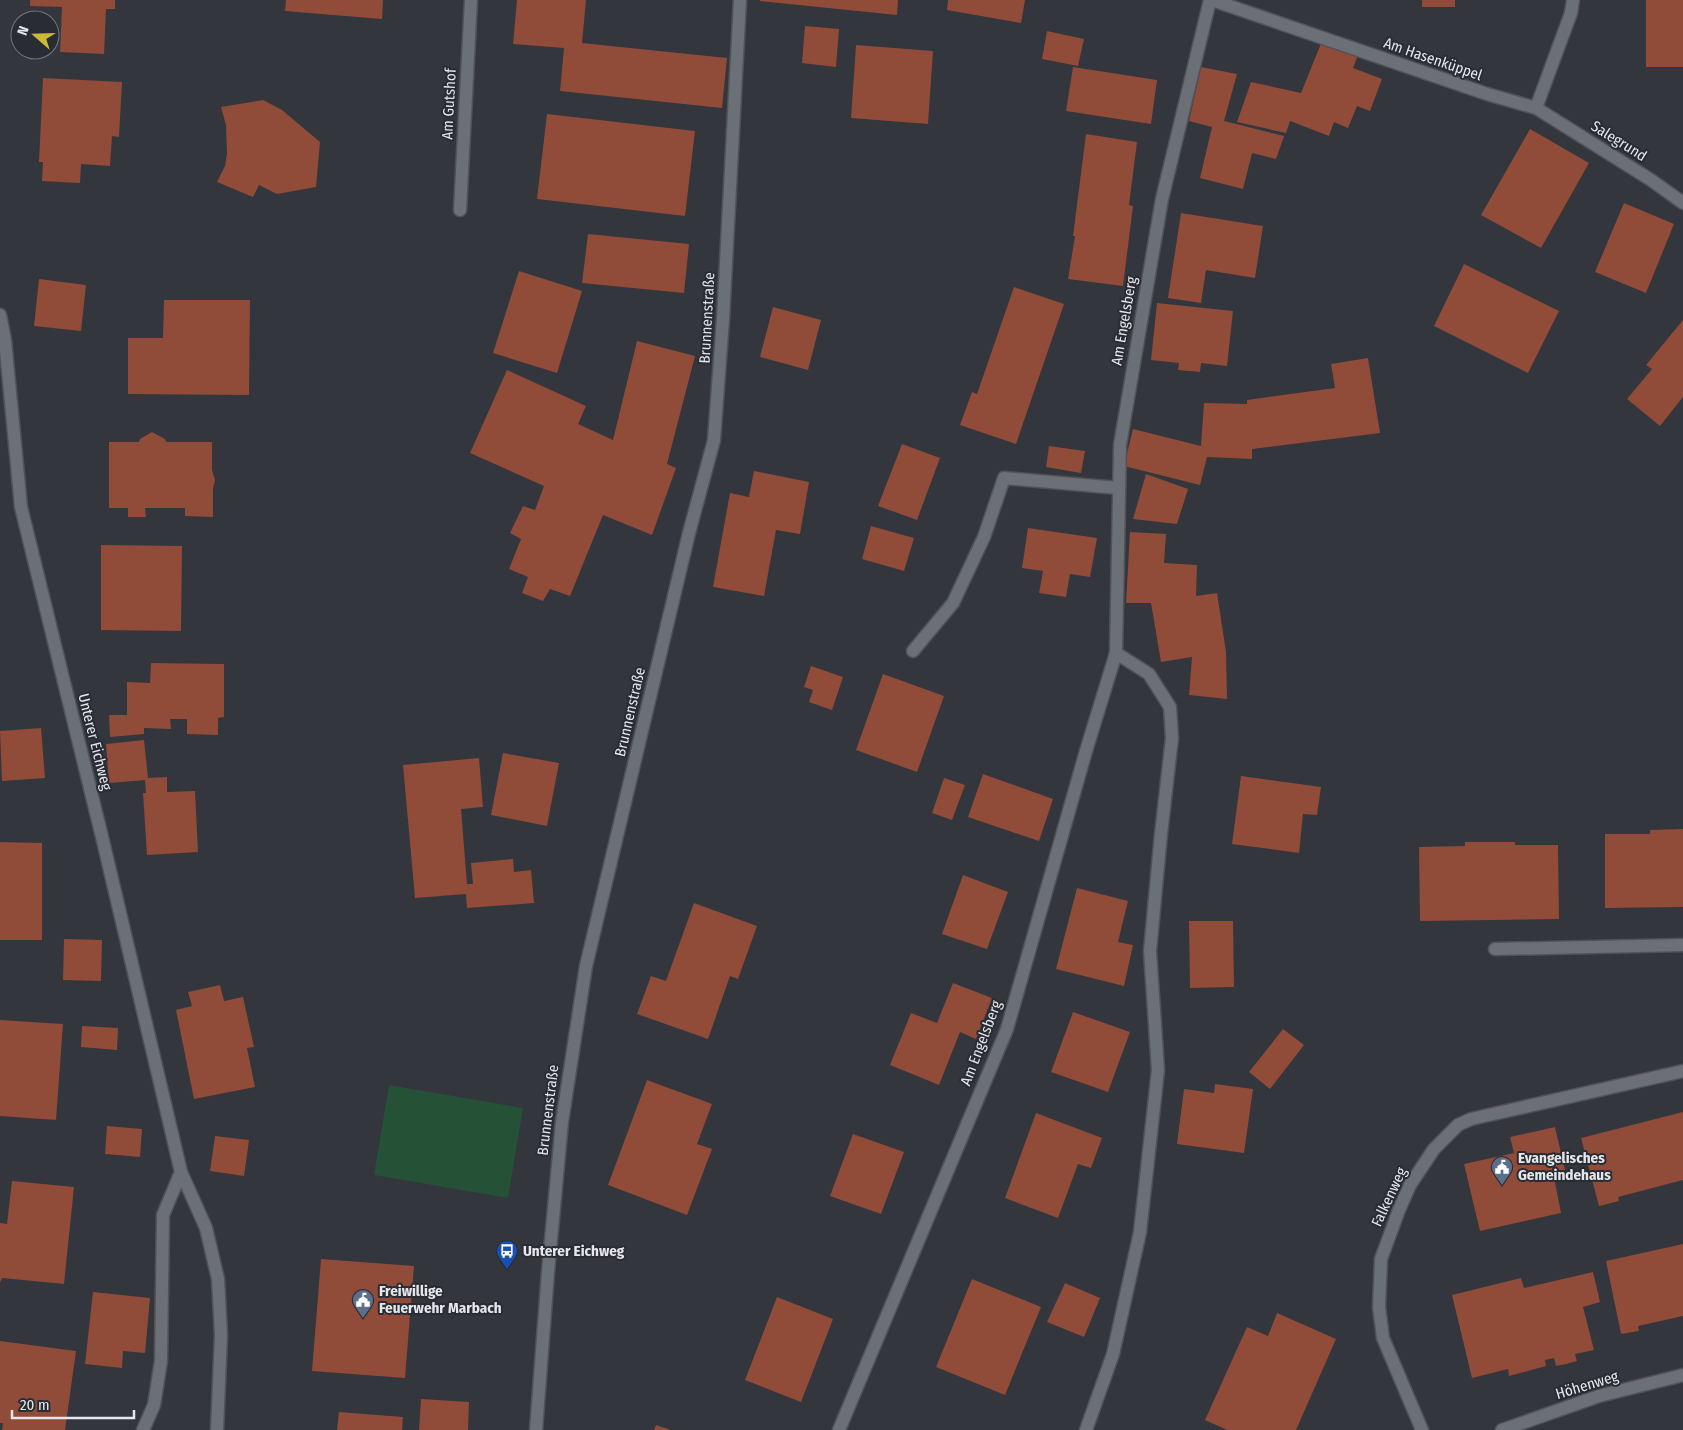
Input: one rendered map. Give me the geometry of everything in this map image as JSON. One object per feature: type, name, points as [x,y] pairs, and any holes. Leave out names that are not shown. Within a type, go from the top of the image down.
[{"type":"street","name":"Am Gutshof","points":[[460,210],[471,0]]},
{"type":"street","name":"Brunnenstraße","points":[[536,1430],[547,1277],[562,1122],[586,966],[689,533],[714,440],[724,319],[740,0]]},
{"type":"street","name":"Am Hasenküppel","points":[[1211,0],[1487,94],[1536,108]]},
{"type":"street","name":"Am Engelsberg","points":[[839,1430],[1007,1029],[1086,751],[1116,653],[1120,445],[1162,199],[1211,0]]},
{"type":"street","points":[[1536,108],[1571,13],[1573,0]]},
{"type":"street","name":"Salegrund","points":[[1536,108],[1651,180],[1683,203]]},
{"type":"street","name":"Unterer Eichweg","points":[[0,315],[6,340],[21,506],[103,840],[181,1172],[206,1228],[218,1279],[221,1336],[217,1430]]},
{"type":"street","points":[[914,651],[953,603],[984,537],[1004,478],[1118,488]]},
{"type":"street","points":[[1086,1430],[1113,1354],[1140,1232],[1158,1070],[1150,951],[1172,738],[1170,707],[1149,674],[1116,653]]},
{"type":"street","points":[[1495,949],[1683,945]]},
{"type":"street","name":"Falkenweg","points":[[1422,1430],[1383,1338],[1379,1307],[1379,1279],[1381,1259],[1399,1210],[1410,1185],[1434,1149],[1458,1125],[1471,1119],[1683,1071]]},
{"type":"street","points":[[144,1430],[154,1404],[161,1362],[162,1214],[181,1172]]},
{"type":"street","name":"Höhenweg","points":[[1502,1430],[1599,1396],[1683,1375]]},
{"type":"green space","points":[[389,1085],[523,1108],[508,1198],[374,1175]]},
{"type":"building","points":[[30,0],[115,0],[115,9],[106,9],[104,54],[60,52],[62,7],[30,6]]},
{"type":"building","points":[[286,0],[383,0],[382,19],[285,11]]},
{"type":"building","points":[[517,0],[586,0],[582,43],[727,58],[722,108],[560,91],[564,48],[513,44]]},
{"type":"building","points":[[760,0],[898,0],[897,15]]},
{"type":"building","points":[[948,0],[1025,0],[1021,23],[947,10]]},
{"type":"building","points":[[1422,0],[1455,0],[1455,7],[1422,7]]},
{"type":"building","points":[[1646,0],[1683,0],[1683,67],[1646,67]]},
{"type":"building","points":[[805,26],[839,29],[836,67],[802,63]]},
{"type":"building","points":[[1047,31],[1084,39],[1078,66],[1042,59]]},
{"type":"building","points":[[1322,41],[1358,55],[1353,68],[1382,79],[1370,111],[1357,106],[1348,128],[1334,122],[1329,136],[1290,121],[1286,133],[1237,122],[1251,82],[1301,93]]},
{"type":"building","points":[[856,45],[933,51],[928,124],[851,118]]},
{"type":"building","points":[[1073,67],[1157,80],[1151,124],[1066,111]]},
{"type":"building","points":[[1201,67],[1237,74],[1224,121],[1284,136],[1276,159],[1252,153],[1243,189],[1200,178],[1212,127],[1189,121]]},
{"type":"building","points":[[43,78],[122,82],[119,137],[112,136],[110,166],[81,164],[80,183],[42,181],[43,162],[39,162]]},
{"type":"building","points":[[263,100],[282,110],[320,142],[316,187],[277,194],[259,185],[253,197],[217,182],[225,166],[227,154],[226,125],[221,107]]},
{"type":"building","points":[[547,114],[695,131],[685,216],[537,199]]},
{"type":"building","points":[[1530,129],[1589,163],[1541,248],[1481,215]]},
{"type":"building","points":[[1086,134],[1137,142],[1129,205],[1133,206],[1123,286],[1068,279],[1075,236],[1073,236]]},
{"type":"building","points":[[1624,203],[1674,224],[1646,293],[1595,272]]},
{"type":"building","points":[[1181,213],[1263,226],[1255,278],[1206,270],[1201,303],[1168,298]]},
{"type":"building","points":[[588,234],[689,244],[684,293],[582,283]]},
{"type":"building","points":[[1464,264],[1559,311],[1528,373],[1434,326]]},
{"type":"building","points":[[519,271],[582,291],[557,373],[493,353]]},
{"type":"building","points":[[39,279],[86,285],[81,331],[34,326]]},
{"type":"building","points":[[1014,287],[1064,304],[1016,444],[960,425],[972,392],[977,394]]},
{"type":"building","points":[[164,300],[250,300],[249,395],[128,394],[128,338],[163,338]]},
{"type":"building","points":[[1157,303],[1233,311],[1227,366],[1201,363],[1200,372],[1178,370],[1179,363],[1151,360]]},
{"type":"building","points":[[773,307],[821,320],[808,370],[760,357]]},
{"type":"building","points":[[1683,320],[1683,397],[1660,426],[1627,399],[1652,369],[1646,365]]},
{"type":"building","points":[[637,341],[695,356],[667,464],[676,468],[652,535],[603,515],[570,596],[550,589],[543,601],[522,593],[528,577],[509,569],[521,539],[510,533],[523,506],[535,510],[544,486],[470,453],[507,370],[586,406],[578,424],[613,440]]},
{"type":"building","points":[[1368,358],[1380,433],[1252,449],[1252,459],[1207,457],[1200,485],[1124,466],[1133,429],[1201,446],[1204,403],[1247,404],[1247,400],[1335,388],[1331,364]]},
{"type":"building","points":[[152,432],[165,439],[166,442],[212,442],[212,470],[215,480],[213,489],[213,517],[185,516],[185,508],[145,508],[146,517],[128,517],[128,508],[109,508],[109,442],[139,442],[140,439]]},
{"type":"building","points":[[902,444],[940,458],[917,520],[878,506]]},
{"type":"building","points":[[1049,446],[1085,451],[1081,473],[1046,467]]},
{"type":"building","points":[[754,471],[809,482],[800,534],[776,530],[764,596],[713,587],[730,493],[749,497]]},
{"type":"building","points":[[1146,474],[1188,489],[1177,524],[1133,519]]},
{"type":"building","points":[[871,526],[914,538],[904,571],[862,559]]},
{"type":"building","points":[[1028,528],[1097,538],[1090,577],[1070,574],[1066,597],[1039,593],[1043,571],[1022,568]]},
{"type":"building","points":[[1130,532],[1166,534],[1164,563],[1197,565],[1196,596],[1217,593],[1226,652],[1227,699],[1189,695],[1192,657],[1161,662],[1151,603],[1126,603]]},
{"type":"building","points":[[101,545],[182,546],[181,631],[101,630]]},
{"type":"building","points":[[151,663],[224,664],[224,717],[218,718],[218,735],[187,734],[187,719],[170,719],[171,729],[144,728],[144,734],[110,737],[109,715],[127,715],[127,682],[150,683]]},
{"type":"building","points":[[811,666],[843,677],[832,710],[809,702],[813,690],[804,687]]},
{"type":"building","points":[[883,674],[944,696],[917,772],[856,750]]},
{"type":"building","points":[[41,728],[45,778],[2,781],[0,731]]},
{"type":"building","points":[[144,740],[148,778],[167,777],[167,792],[195,791],[198,852],[147,855],[143,793],[146,793],[145,780],[109,783],[106,744]]},
{"type":"building","points":[[503,753],[559,763],[547,826],[491,815]]},
{"type":"building","points":[[479,758],[483,807],[461,809],[467,884],[473,884],[471,863],[513,859],[514,872],[531,870],[534,903],[467,908],[466,894],[415,898],[403,765]]},
{"type":"building","points":[[983,774],[1053,799],[1039,841],[968,817]]},
{"type":"building","points":[[1241,776],[1321,787],[1317,815],[1303,814],[1299,853],[1232,844]]},
{"type":"building","points":[[944,778],[965,785],[952,820],[932,813]]},
{"type":"building","points":[[1683,829],[1683,907],[1605,908],[1605,834],[1650,834],[1650,830]]},
{"type":"building","points":[[0,842],[42,843],[42,940],[0,940]]},
{"type":"building","points":[[1465,842],[1515,842],[1515,845],[1558,845],[1559,919],[1420,921],[1419,847],[1465,846]]},
{"type":"building","points":[[963,875],[1008,892],[987,949],[942,934]]},
{"type":"building","points":[[1077,888],[1128,901],[1118,942],[1133,945],[1124,986],[1056,969]]},
{"type":"building","points":[[694,903],[757,926],[738,979],[730,976],[708,1039],[637,1014],[651,976],[666,981]]},
{"type":"building","points":[[1189,921],[1233,921],[1234,987],[1190,988]]},
{"type":"building","points":[[64,939],[102,940],[101,981],[63,980]]},
{"type":"building","points":[[953,983],[992,998],[976,1039],[960,1032],[939,1085],[890,1065],[911,1013],[937,1023]]},
{"type":"building","points":[[220,985],[224,1001],[243,997],[254,1047],[247,1048],[255,1087],[194,1099],[176,1010],[192,1006],[188,992]]},
{"type":"building","points":[[1073,1012],[1130,1032],[1108,1092],[1051,1072]]},
{"type":"building","points":[[0,1020],[63,1024],[56,1120],[0,1116]]},
{"type":"building","points":[[82,1026],[118,1028],[117,1050],[81,1047]]},
{"type":"building","points":[[1283,1029],[1304,1045],[1270,1089],[1249,1072]]},
{"type":"building","points":[[647,1080],[712,1104],[697,1144],[712,1149],[687,1215],[608,1185]]},
{"type":"building","points":[[1215,1084],[1253,1089],[1244,1153],[1177,1144],[1184,1089],[1214,1093]]},
{"type":"building","points":[[1683,1112],[1683,1180],[1618,1197],[1619,1201],[1599,1206],[1581,1138]]},
{"type":"building","points":[[1036,1113],[1102,1138],[1091,1168],[1078,1164],[1058,1218],[1005,1198]]},
{"type":"building","points":[[107,1126],[142,1129],[140,1157],[105,1154]]},
{"type":"building","points":[[1555,1127],[1565,1170],[1553,1172],[1561,1213],[1480,1231],[1464,1164],[1514,1153],[1510,1137]]},
{"type":"building","points":[[853,1134],[904,1152],[881,1214],[830,1196]]},
{"type":"building","points":[[215,1136],[249,1140],[244,1176],[210,1171]]},
{"type":"building","points":[[12,1181],[74,1187],[64,1284],[2,1278],[0,1283],[0,1223],[7,1224]]},
{"type":"building","points":[[1683,1244],[1683,1316],[1638,1326],[1639,1331],[1621,1334],[1606,1261]]},
{"type":"building","name":"Freiwillige Feuerwehr Marbach","points":[[321,1259],[414,1266],[405,1378],[312,1371]]},
{"type":"building","points":[[1593,1272],[1600,1302],[1583,1307],[1594,1350],[1575,1354],[1577,1361],[1566,1364],[1556,1366],[1554,1358],[1545,1360],[1546,1366],[1509,1376],[1508,1369],[1472,1378],[1452,1295],[1521,1278],[1524,1288]]},
{"type":"building","points":[[972,1279],[1041,1307],[1005,1395],[936,1367]]},
{"type":"building","points":[[1065,1283],[1100,1298],[1084,1337],[1047,1322]]},
{"type":"building","points":[[93,1292],[150,1298],[145,1353],[123,1351],[122,1368],[85,1364]]},
{"type":"building","points":[[777,1297],[833,1319],[801,1402],[745,1380]]},
{"type":"building","points":[[1277,1313],[1336,1339],[1296,1430],[1227,1430],[1205,1420],[1247,1327],[1268,1336]]},
{"type":"building","points":[[0,1341],[76,1351],[65,1430],[2,1430],[3,1423],[0,1423]]},
{"type":"building","points":[[421,1399],[469,1402],[468,1430],[419,1430]]},
{"type":"building","points":[[339,1412],[403,1417],[402,1430],[337,1430]]},
{"type":"building","points":[[656,1425],[671,1430],[654,1430]]},
{"type":"place","name":"Evangelisches Gemeindehaus","points":[[1502,1186]]},
{"type":"place","name":"Unterer Eichweg","points":[[507,1270]]},
{"type":"place","name":"Freiwillige Feuerwehr Marbach","points":[[363,1319]]}]
